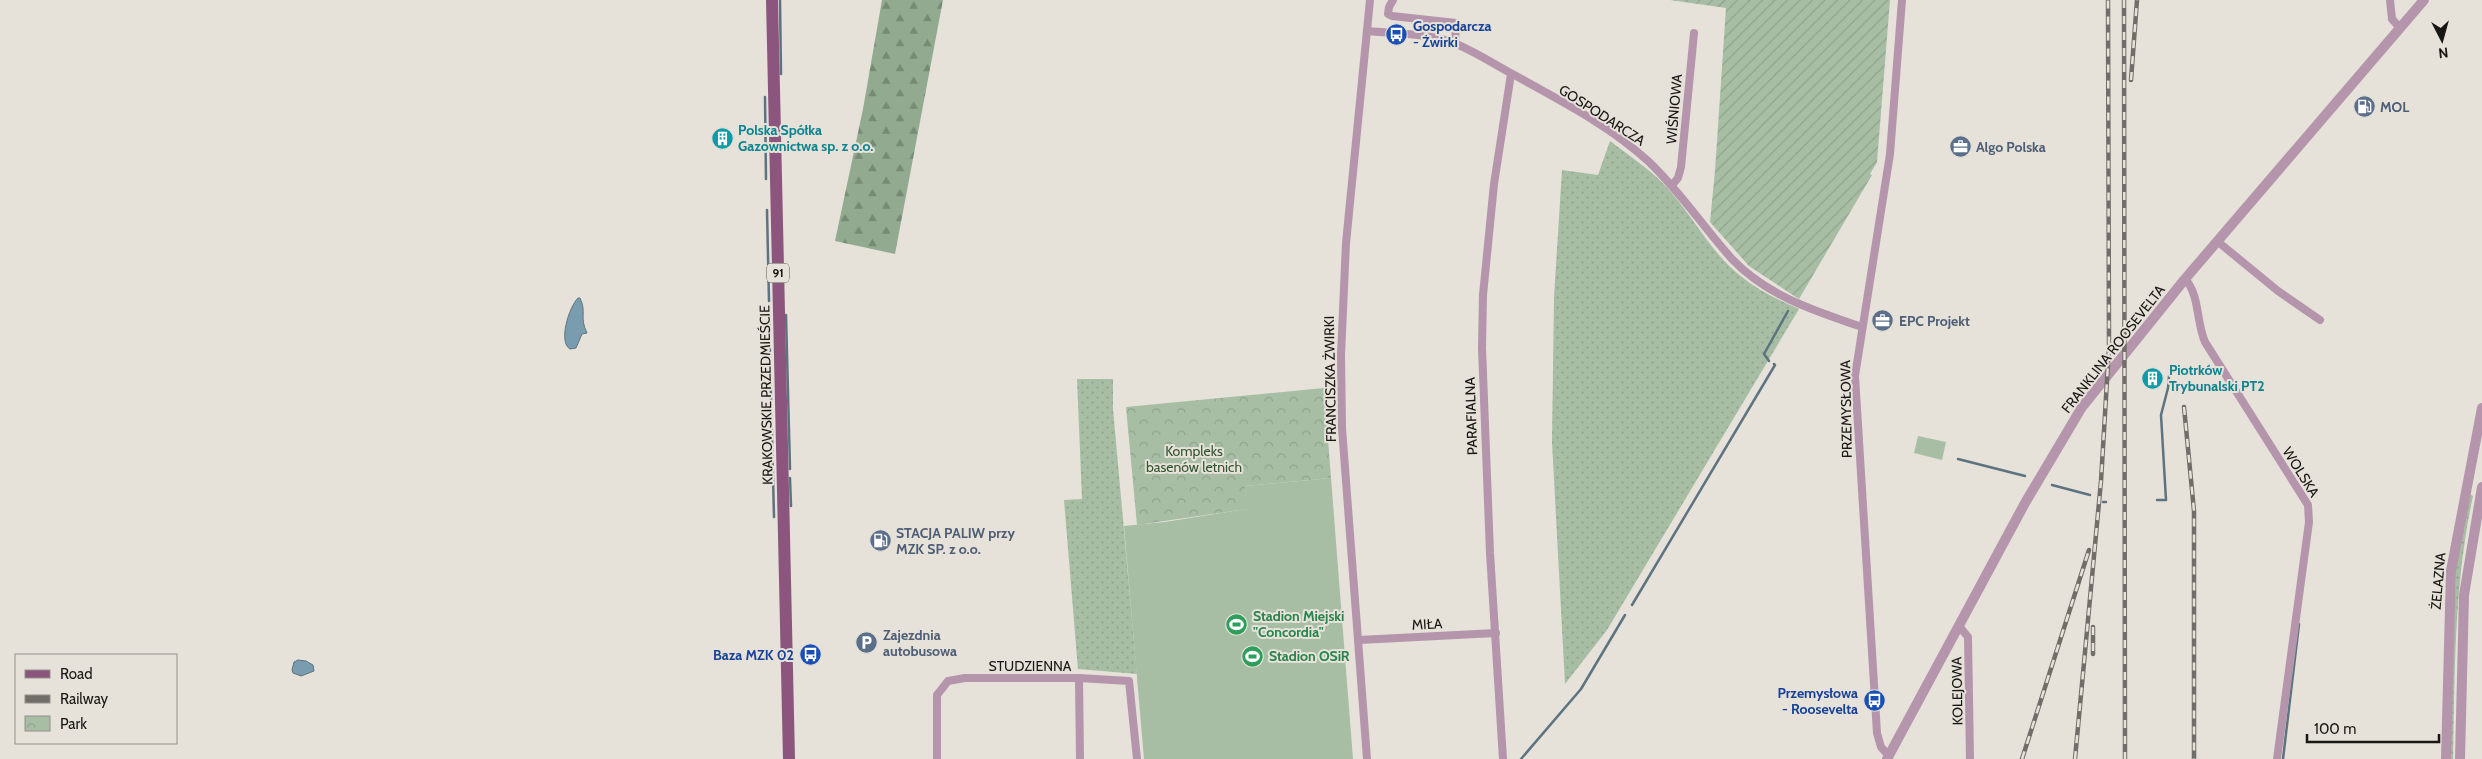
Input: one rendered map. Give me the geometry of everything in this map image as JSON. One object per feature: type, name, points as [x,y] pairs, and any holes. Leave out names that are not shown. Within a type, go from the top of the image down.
[{"type":"main road","name":"KRAKOWSKIE PRZEDMIEŚCIE","points":[[772,0],[788,759]]},
{"type":"street","name":"FRANCISZKA ŻWIRKI","points":[[1367,759],[1342,428],[1341,316],[1346,243],[1370,0]]},
{"type":"street","points":[[1393,0],[1388,9],[1388,14],[1392,16],[1456,22],[1455,44]]},
{"type":"street","name":"PRZEMYSŁOWA","points":[[1888,757],[1880,747],[1877,733],[1860,482],[1855,376],[1882,215],[1890,154],[1902,0]]},
{"type":"street","points":[[2390,0],[2392,19],[2400,28]]},
{"type":"street","name":"FRANKLINA ROOSEVELTA","points":[[1888,757],[2023,506],[2082,407],[2217,241],[2424,0]]},
{"type":"street","name":"GOSPODARCZA","points":[[1368,31],[1430,37],[1455,44],[1614,134],[1647,160],[1672,185],[1733,259],[1759,282],[1805,307],[1862,327]]},
{"type":"street","name":"WIŚNIOWA","points":[[1672,185],[1678,178],[1681,167],[1694,33]]},
{"type":"street","name":"PARAFIALNA","points":[[1503,759],[1482,348],[1483,295],[1494,184],[1511,74]]},
{"type":"street","points":[[2217,241],[2278,291],[2320,320]]},
{"type":"street","name":"WOLSKA","points":[[2185,280],[2192,289],[2205,342],[2308,505],[2309,522],[2277,759]]},
{"type":"street","name":"ŻELAZNA","points":[[2446,759],[2450,586],[2454,548],[2482,408]]},
{"type":"street","points":[[2468,482],[2482,483]]},
{"type":"street","name":"ŻELAZNA","points":[[2460,759],[2464,590],[2482,487]]},
{"type":"street","name":"KOLEJOWA","points":[[1959,626],[1968,637],[1970,759]]},
{"type":"street","name":"MIŁA","points":[[1359,640],[1496,633]]},
{"type":"street","name":"STUDZIENNA","points":[[937,759],[937,695],[944,685],[956,678],[1079,678],[1129,681],[1136,759]]},
{"type":"street","points":[[1079,678],[1080,759]]},
{"type":"green space","points":[[882,0],[943,0],[895,254],[835,241],[863,109]]},
{"type":"green space","points":[[1670,0],[1890,0],[1877,162],[1870,174],[1872,175],[1799,299],[1749,266],[1710,222],[1726,8]]},
{"type":"green space","points":[[1610,141],[1642,165],[1664,185],[1680,203],[1713,248],[1732,268],[1762,291],[1799,309],[1607,630],[1565,684],[1552,442],[1554,297],[1562,170],[1598,175]]},
{"type":"green space","points":[[1077,379],[1113,379],[1113,409],[1137,674],[1078,669],[1064,500],[1082,499]]},
{"type":"green space","name":"Kompleks basenów letnich","points":[[1324,388],[1331,478],[1245,486],[1247,509],[1137,525],[1126,407]]},
{"type":"green space","points":[[1918,436],[1946,442],[1942,460],[1914,453]]},
{"type":"green space","name":"Stadion Miejski \"Concordia\"","points":[[1331,478],[1353,759],[1144,759],[1124,526],[1165,522],[1246,509],[1245,486]]},
{"type":"green space","points":[[2470,494],[2473,496],[2462,561],[2459,594],[2455,660],[2453,759],[2450,759],[2456,566]]},
{"type":"water","points":[[578,298],[580,298],[582,303],[587,333],[582,334],[576,348],[570,349],[565,339],[566,324],[571,309]]},
{"type":"water","points":[[298,660],[306,661],[313,665],[314,671],[301,676],[293,673],[294,662]]},
{"type":"waterway","points":[[780,0],[781,74]]},
{"type":"waterway","points":[[765,97],[766,179]]},
{"type":"waterway","points":[[767,210],[769,301]]},
{"type":"waterway","points":[[1769,361],[1764,354],[1788,311]]},
{"type":"waterway","points":[[769,315],[774,517]]},
{"type":"waterway","points":[[786,315],[790,469]]},
{"type":"waterway","points":[[1632,605],[1774,364]]},
{"type":"waterway","points":[[2157,500],[2166,500],[2161,415],[2169,376]]},
{"type":"waterway","points":[[1958,459],[2025,476]]},
{"type":"waterway","points":[[790,478],[791,506]]},
{"type":"waterway","points":[[2052,485],[2090,495]]},
{"type":"waterway","points":[[1521,759],[1581,689],[1625,615]]},
{"type":"waterway","points":[[2283,759],[2299,624]]},
{"type":"railway","points":[[2075,759],[2101,481],[2109,347],[2108,0]]},
{"type":"railway","points":[[2124,0],[2125,759]]},
{"type":"railway","points":[[2131,80],[2137,0]]},
{"type":"railway","points":[[2184,407],[2194,511],[2194,759]]},
{"type":"railway","points":[[2022,759],[2089,550]]},
{"type":"railway","points":[[2093,627],[2093,654]]},
{"type":"place","name":"Gospodarcza - Żwirki","points":[[1397,34]]},
{"type":"place","name":"MOL","points":[[2364,107]]},
{"type":"place","name":"Polska Spółka Gazownictwa sp. z o.o.","points":[[722,138]]},
{"type":"place","name":"Algo Polska","points":[[1960,147]]},
{"type":"place","name":"EPC Projekt","points":[[1883,321]]},
{"type":"place","name":"Piotrków Trybunalski PT2","points":[[2153,378]]},
{"type":"place","name":"STACJA PALIW przy MZK SP. z o.o.","points":[[880,541]]},
{"type":"place","name":"Stadion Miejski \"Concordia\"","points":[[1237,624]]},
{"type":"place","name":"Zajezdnia autobusowa","points":[[867,643]]},
{"type":"place","name":"Baza MZK 02","points":[[810,655]]},
{"type":"place","name":"Stadion OSiR","points":[[1253,656]]},
{"type":"place","name":"Przemysłowa - Roosevelta","points":[[1874,701]]}]
